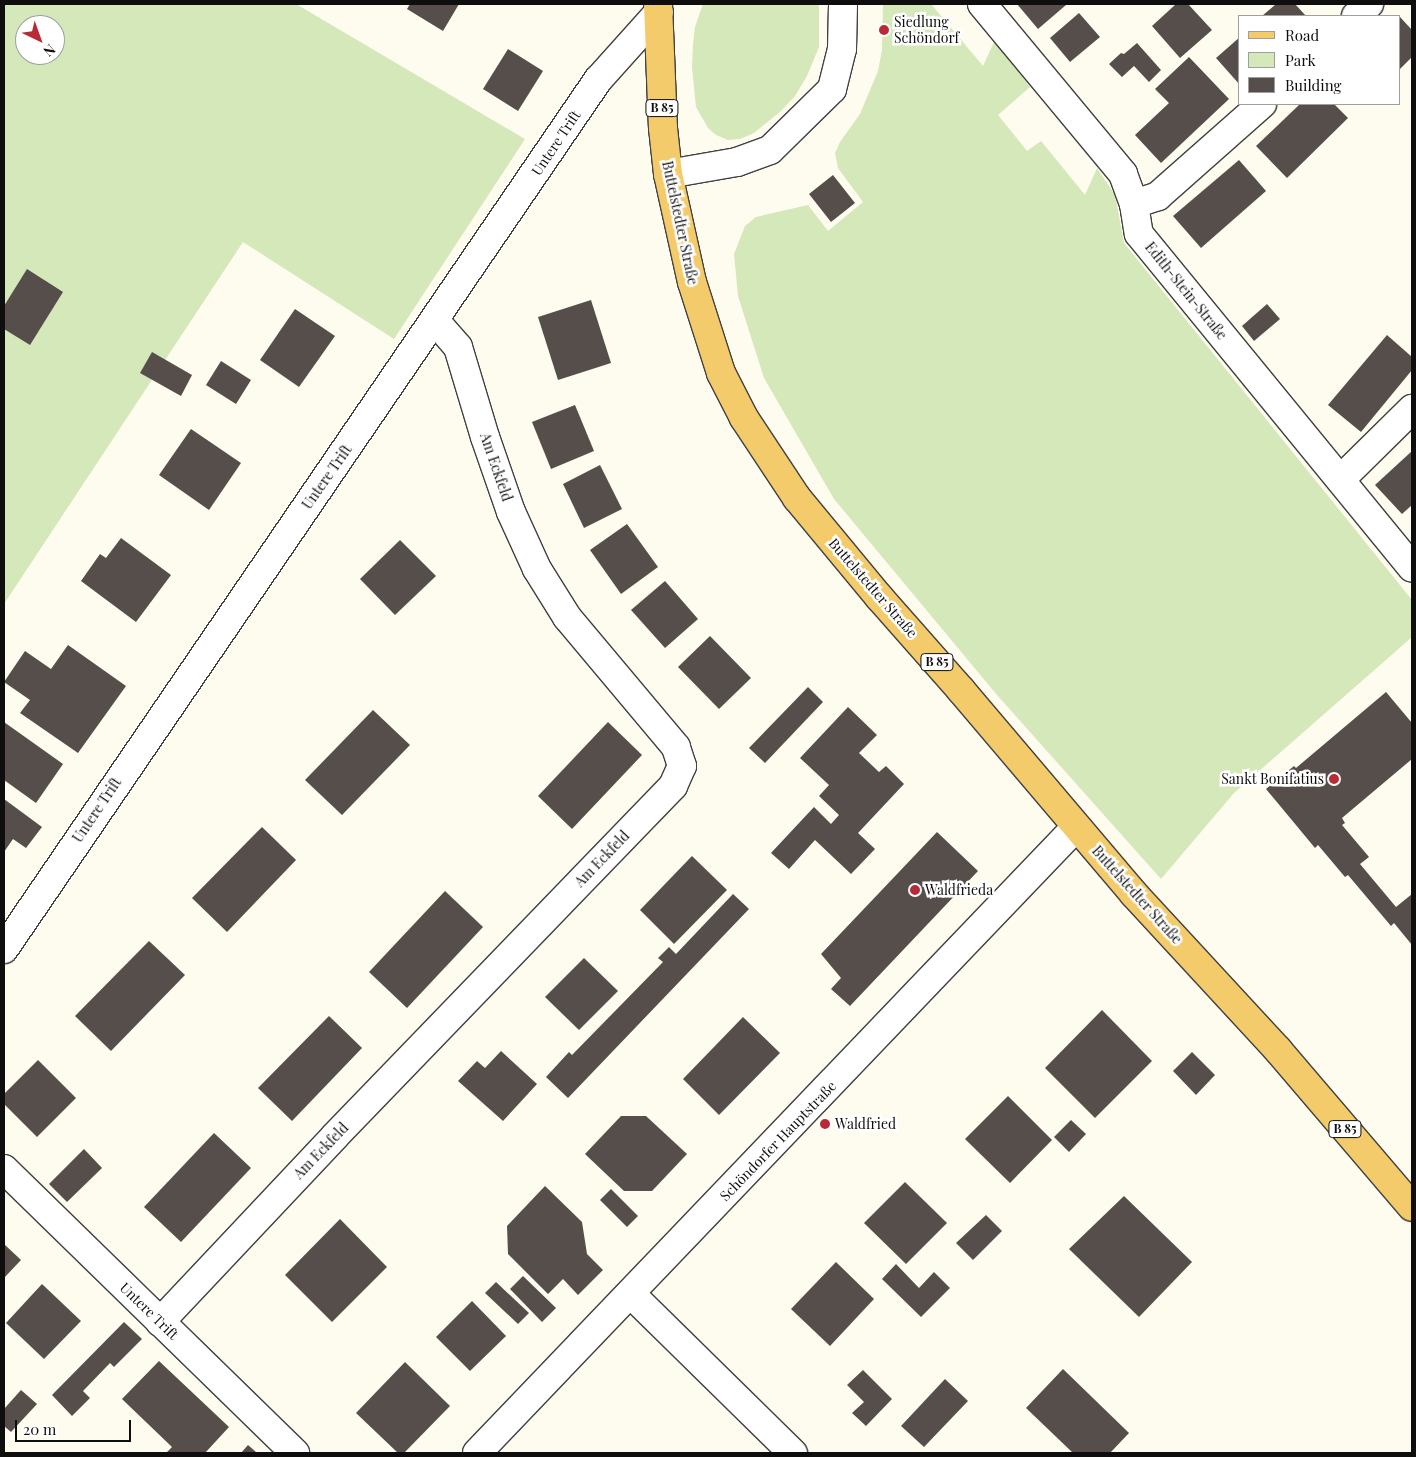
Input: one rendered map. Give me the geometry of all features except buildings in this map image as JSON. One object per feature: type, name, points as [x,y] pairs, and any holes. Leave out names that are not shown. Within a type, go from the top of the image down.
[{"type":"main road","name":"Buttelstedter Straße","points":[[658,8],[663,128],[668,174],[692,282],[721,373],[744,418],[796,498],[1134,894],[1278,1050],[1412,1207]]},
{"type":"street","points":[[668,174],[737,162],[770,150],[832,89],[842,48],[842,4]]},
{"type":"street","name":"Edith-Stein-Straße","points":[[982,4],[1123,174],[1134,204],[1139,234],[1412,568]]},
{"type":"street","points":[[1357,15],[1369,4]]},
{"type":"street","name":"Untere Trift","points":[[4,948],[435,321],[598,80],[658,8]]},
{"type":"street","points":[[1134,204],[1158,196],[1261,105]]},
{"type":"street","name":"Am Eckfeld","points":[[160,1322],[334,1136],[673,786],[682,766],[676,747],[567,617],[536,568],[511,512],[491,456],[458,347],[435,321]]},
{"type":"street","points":[[1341,479],[1412,409]]},
{"type":"street","name":"Schöndorfer Hauptstraße","points":[[478,1453],[1076,826]]},
{"type":"street","name":"Untere Trift","points":[[4,1169],[295,1453]]},
{"type":"street","points":[[631,1294],[793,1453]]},
{"type":"green space","points":[[4,4],[296,4],[525,139],[394,339],[243,242],[4,604]]},
{"type":"green space","points":[[703,4],[818,4],[819,7],[819,47],[807,76],[795,96],[781,111],[754,133],[740,139],[728,140],[716,135],[708,128],[696,107],[692,67],[693,44],[695,27]]},
{"type":"green space","points":[[883,4],[931,4],[983,66],[995,40],[1030,87],[998,115],[1027,151],[1041,141],[1085,195],[1097,168],[1115,195],[1124,243],[1412,600],[1412,637],[1234,793],[1161,879],[997,695],[834,499],[764,378],[738,296],[734,254],[745,226],[756,217],[808,205],[828,231],[863,202],[838,168],[835,153],[840,142],[860,114],[878,71],[882,50]]},
{"type":"place","name":"Siedlung Schöndorf","points":[[884,30]]},
{"type":"place","name":"Sankt Bonifatius","points":[[1334,779]]},
{"type":"place","name":"Waldfrieda","points":[[915,890]]},
{"type":"place","name":"Waldfried","points":[[825,1124]]}]
